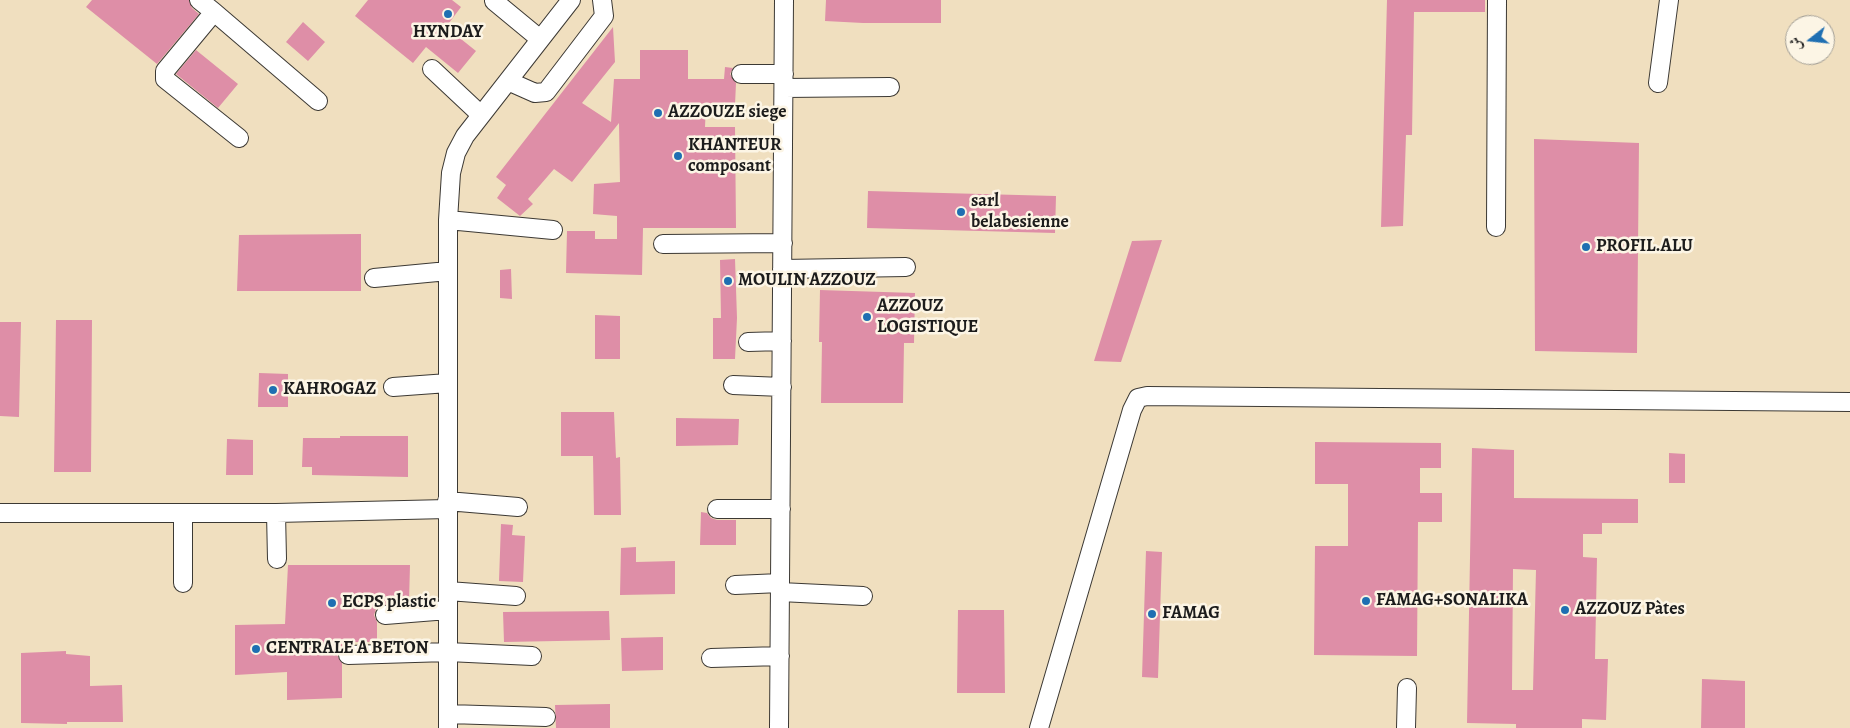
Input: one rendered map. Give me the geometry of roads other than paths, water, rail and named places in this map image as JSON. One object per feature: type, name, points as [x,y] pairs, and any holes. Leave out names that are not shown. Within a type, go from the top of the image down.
[{"type":"street","points":[[199,0],[318,100]]},
{"type":"street","points":[[508,80],[535,93],[546,92],[604,16],[602,0]]},
{"type":"street","points":[[779,728],[784,0]]},
{"type":"street","points":[[1496,228],[1497,0]]},
{"type":"street","points":[[1658,82],[1669,0]]},
{"type":"street","points":[[494,1],[540,39]]},
{"type":"street","points":[[546,717],[448,721],[448,220],[451,173],[456,153],[465,136],[540,39],[564,3]]},
{"type":"street","points":[[214,12],[165,71],[164,76],[165,79],[239,138]]},
{"type":"street","points":[[432,69],[481,114]]},
{"type":"street","points":[[740,74],[784,81],[890,87]]},
{"type":"street","points":[[448,220],[553,230]]},
{"type":"street","points":[[663,244],[783,243]]},
{"type":"street","points":[[782,269],[906,267]]},
{"type":"street","points":[[374,278],[448,271]]},
{"type":"street","points":[[748,342],[782,341]]},
{"type":"street","points":[[393,387],[448,383]]},
{"type":"street","points":[[733,385],[782,387]]},
{"type":"street","points":[[1038,728],[1132,410],[1138,398],[1147,396],[1850,402]]},
{"type":"street","points":[[0,513],[276,513],[447,505],[518,507]]},
{"type":"street","points":[[717,509],[781,509]]},
{"type":"street","points":[[276,513],[278,559]]},
{"type":"street","points":[[183,514],[183,583]]},
{"type":"street","points":[[735,585],[780,587],[863,596]]},
{"type":"street","points":[[448,591],[516,596]]},
{"type":"street","points":[[385,615],[448,610]]},
{"type":"street","points":[[348,655],[448,652],[532,656]]},
{"type":"street","points":[[711,658],[780,656]]},
{"type":"street","points":[[1406,728],[1407,688]]},
{"type":"place","name":"HYNDAY","points":[[448,14]]},
{"type":"place","name":"AZZOUZE siege","points":[[658,113]]},
{"type":"place","name":"KHANTEUR composant","points":[[678,156]]},
{"type":"place","name":"sarl belabesienne","points":[[961,212]]},
{"type":"place","name":"PROFIL.ALU","points":[[1586,247]]},
{"type":"place","name":"MOULIN AZZOUZ","points":[[728,281]]},
{"type":"place","name":"AZZOUZ LOGISTIQUE","points":[[867,317]]},
{"type":"place","name":"KAHROGAZ","points":[[273,390]]},
{"type":"place","name":"FAMAG+SONALIKA","points":[[1366,601]]},
{"type":"place","name":"ECPS plastic","points":[[332,603]]},
{"type":"place","name":"AZZOUZ Pàtes","points":[[1565,610]]},
{"type":"place","name":"FAMAG","points":[[1152,614]]},
{"type":"place","name":"CENTRALE A BETON","points":[[256,649]]}]
